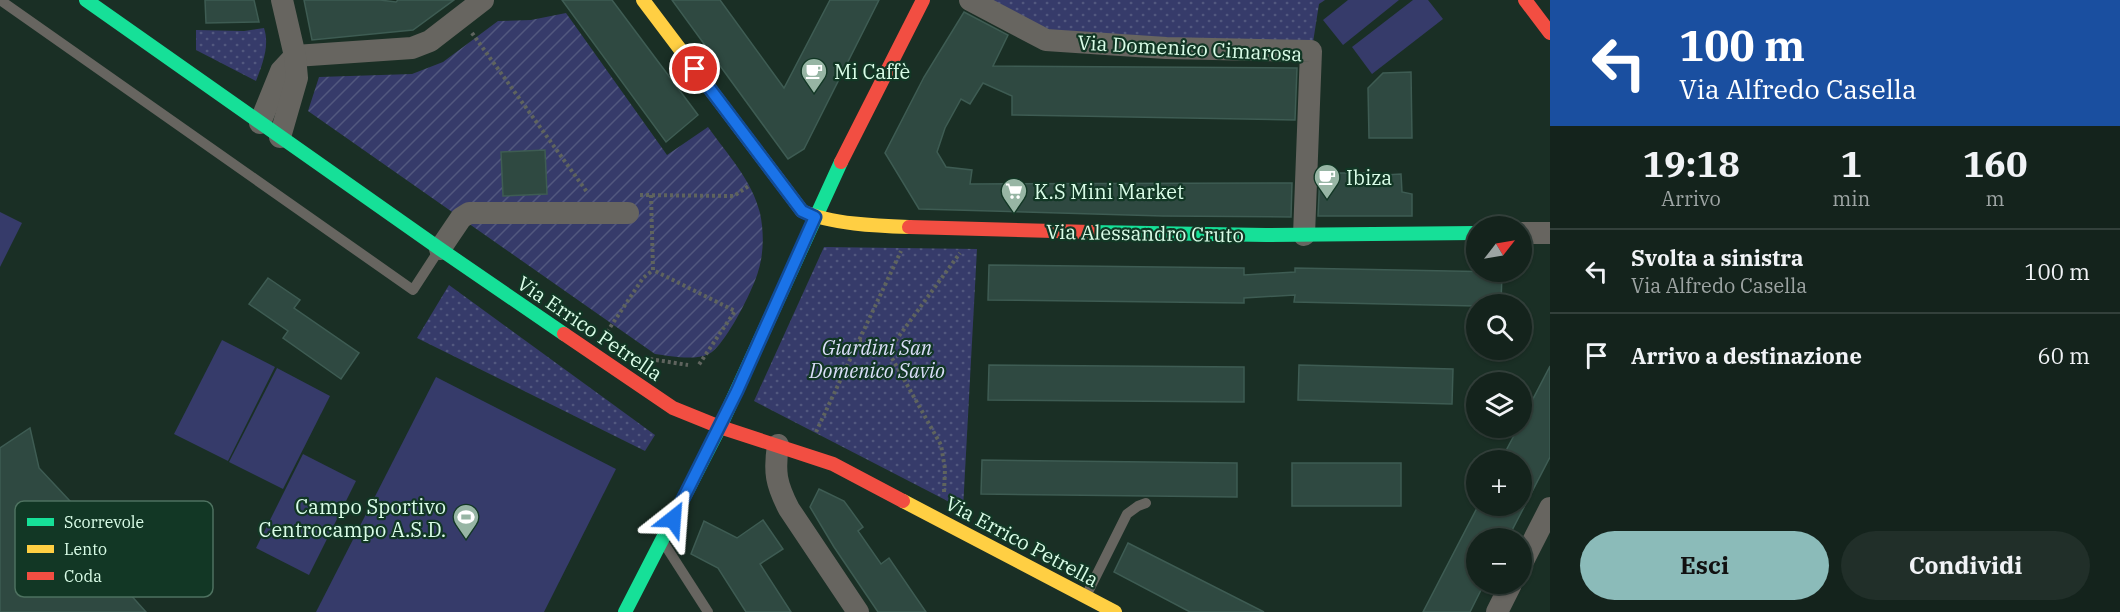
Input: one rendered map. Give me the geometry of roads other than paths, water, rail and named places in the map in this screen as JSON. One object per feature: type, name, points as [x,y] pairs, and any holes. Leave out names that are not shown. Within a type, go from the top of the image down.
[{"type":"street","name":"Via Errico Petrella","points":[[86,0],[280,138],[673,408],[720,427],[821,459],[1115,612]]},
{"type":"street","points":[[116,0],[123,26]]},
{"type":"street","points":[[280,138],[297,78],[295,56],[282,0]]},
{"type":"street","points":[[260,123],[281,71],[295,56],[412,48],[430,41],[483,0]]},
{"type":"street","points":[[643,0],[802,211],[815,217]]},
{"type":"street","name":"Via Domenico Cimarosa","points":[[970,0],[1046,40],[1166,48],[1311,51],[1304,235]]},
{"type":"street","points":[[1525,0],[1550,33]]},
{"type":"street","points":[[625,612],[720,427],[841,161],[919,2]]},
{"type":"street","points":[[440,249],[461,218],[469,213],[628,213]]},
{"type":"street","name":"Via Alessandro Cruto","points":[[815,217],[883,226],[1162,234],[1466,233]]},
{"type":"street","points":[[1532,233],[1550,233]]},
{"type":"street","points":[[778,445],[776,470],[777,485],[781,494],[858,612]]},
{"type":"street","points":[[1532,543],[1550,508]]},
{"type":"street","points":[[1497,612],[1506,594]]},
{"type":"lane","points":[[0,0],[413,290],[440,249]]},
{"type":"lane","points":[[1086,597],[1127,514],[1146,502]]},
{"type":"lane","points":[[662,539],[708,612]]},
{"type":"place","name":"Mi Caffè","points":[[814,94]]},
{"type":"place","name":"Ibiza","points":[[1327,200]]},
{"type":"place","name":"K.S Mini Market","points":[[1014,214]]},
{"type":"place","name":"Campo Sportivo Centrocampo A.S.D.","points":[[466,540]]},
{"type":"park label","name":"Giardini San Domenico Savio","points":[[877,358]]}]
